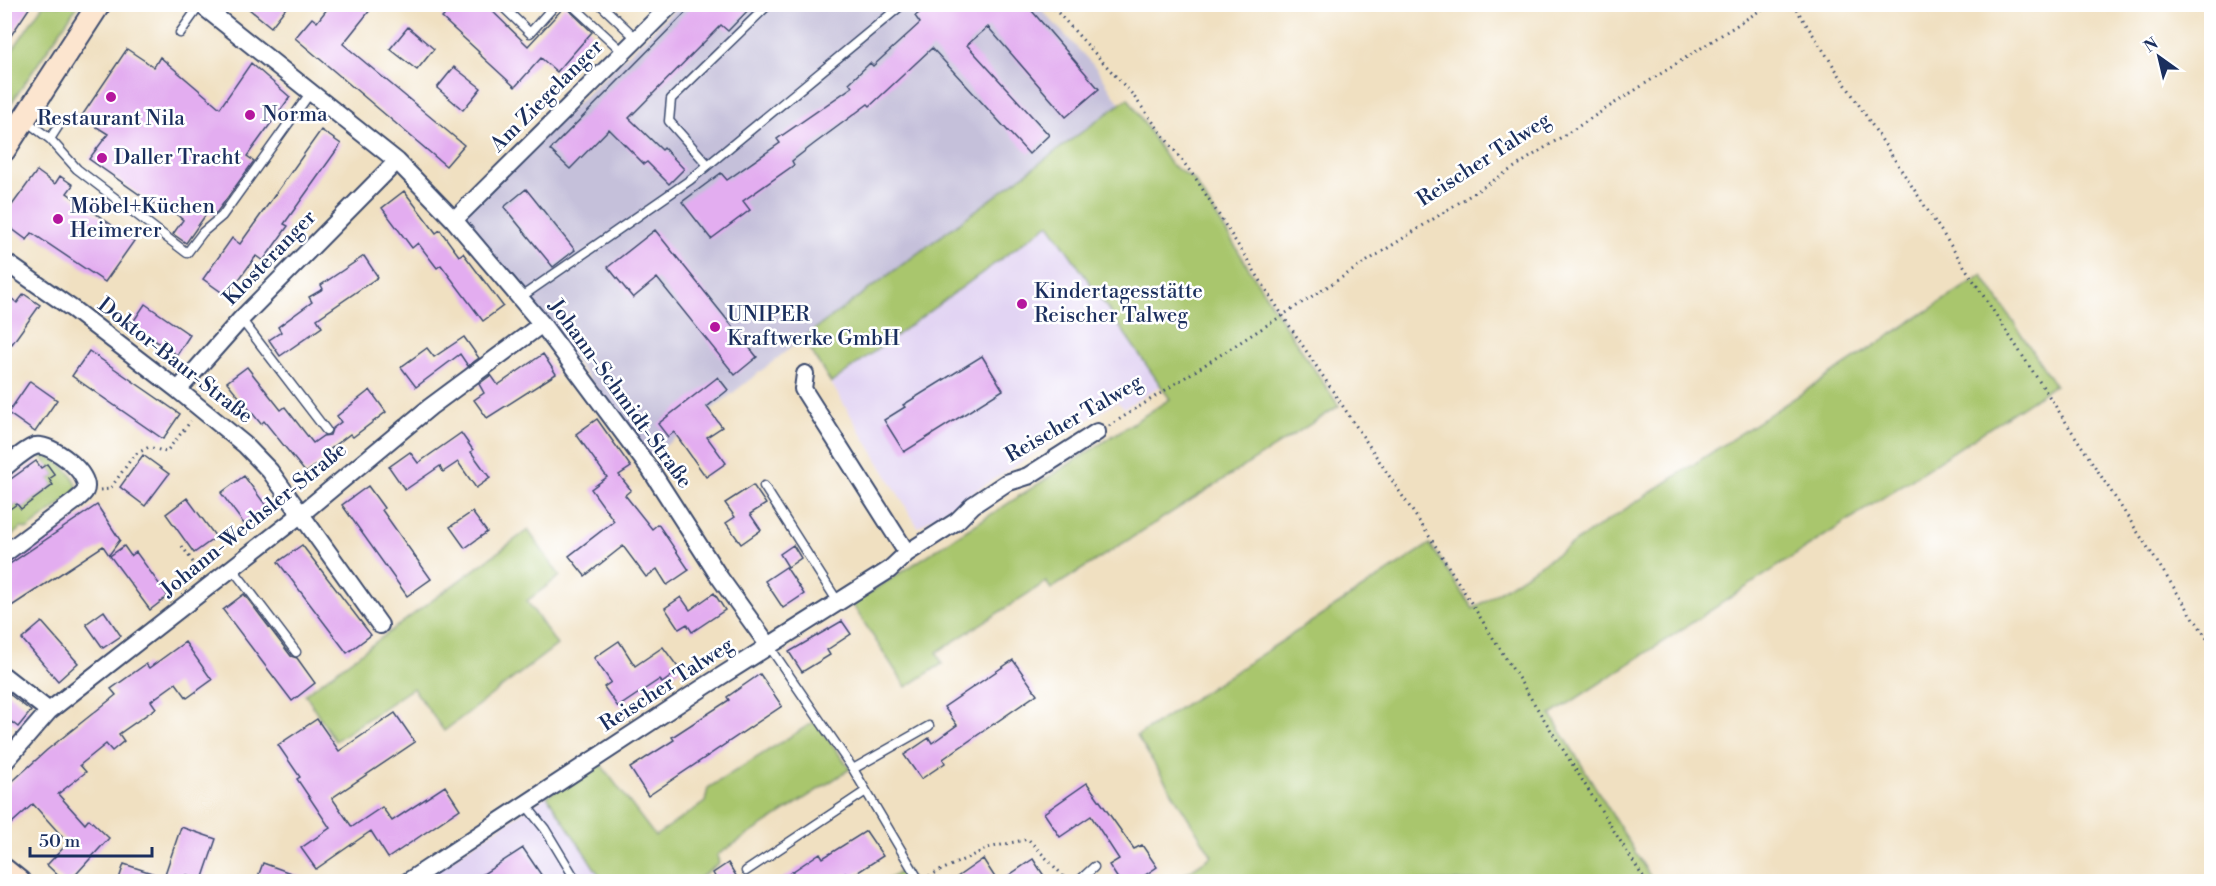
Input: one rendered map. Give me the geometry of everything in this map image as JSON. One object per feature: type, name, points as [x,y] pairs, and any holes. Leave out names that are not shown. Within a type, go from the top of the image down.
[{"type":"main road","points":[[4,150],[99,4]]},
{"type":"main road","points":[[4,870],[19,882]]},
{"type":"street","name":"Am Ziegelanger","points":[[454,220],[672,4]]},
{"type":"street","name":"Johann-Schmidt-Straße","points":[[200,5],[397,161],[454,220],[521,297],[650,469],[720,578],[769,646]]},
{"type":"street","name":"Klosteranger","points":[[178,390],[241,319],[397,161]]},
{"type":"street","name":"Doktor-Baur-Straße","points":[[4,261],[79,314],[245,445],[270,471],[380,626]]},
{"type":"street","name":"Johann-Wechsler-Straße","points":[[4,763],[49,711],[300,515],[430,407],[542,324]]},
{"type":"street","points":[[805,374],[803,389],[907,553]]},
{"type":"street","name":"Reischer Talweg","points":[[407,882],[889,570],[907,553],[957,521],[973,505],[1006,483],[1028,476],[1097,432]]},
{"type":"street","points":[[4,468],[34,447],[45,447],[79,470],[86,489],[75,501],[4,554]]},
{"type":"street","points":[[4,676],[49,711]]},
{"type":"lane","points":[[500,4],[530,33],[556,4]]},
{"type":"lane","points":[[571,4],[623,52]]},
{"type":"lane","points":[[600,4],[637,39]]},
{"type":"lane","points":[[708,165],[669,121],[671,99],[769,4]]},
{"type":"lane","points":[[521,297],[690,180],[903,4]]},
{"type":"lane","points":[[180,33],[200,5]]},
{"type":"lane","points":[[25,120],[50,138],[77,169],[187,253],[203,232],[222,216],[311,92]]},
{"type":"lane","points":[[50,138],[59,125]]},
{"type":"lane","points":[[241,319],[326,430]]},
{"type":"lane","points":[[764,486],[838,602]]},
{"type":"lane","points":[[232,568],[296,652]]},
{"type":"lane","name":"Johann-Schmidt-Straße","points":[[769,646],[853,769],[920,881]]},
{"type":"lane","points":[[853,769],[929,726]]},
{"type":"lane","points":[[746,871],[866,791]]},
{"type":"lane","points":[[525,804],[545,829],[577,882]]},
{"type":"lane","points":[[1078,882],[1094,867]]},
{"type":"path","points":[[1050,4],[1132,94],[1196,178],[1283,316],[1433,542],[1646,882]]},
{"type":"path","name":"Reischer Talweg","points":[[1097,432],[1120,420],[1770,4]]},
{"type":"path","points":[[1793,4],[2211,646]]},
{"type":"path","points":[[86,489],[110,489],[134,455],[150,447],[166,452],[201,408]]},
{"type":"path","points":[[182,546],[209,585]]},
{"type":"path","points":[[920,881],[988,848],[1028,839],[1068,882]]},
{"type":"shaded area","name":"UNIPER Kraftwerke GmbH","points":[[679,5],[1037,5],[1097,69],[1120,104],[803,338],[651,457],[544,322],[457,220]]},
{"type":"shaded area","name":"Kindertagesstätte Reischer Talweg","points":[[1049,224],[1161,386],[1124,408],[1117,402],[918,527],[831,383]]},
{"type":"shaded area","points":[[547,796],[603,881],[417,882]]},
{"type":"green space","points":[[43,5],[78,5],[5,112],[5,61]]},
{"type":"green space","points":[[1128,98],[1170,164],[1194,180],[1278,315],[1339,406],[1051,589],[1046,582],[937,652],[942,664],[906,687],[852,604],[1170,399],[1049,224],[831,383],[803,338]]},
{"type":"green space","points":[[1982,275],[2055,385],[1551,715],[1653,881],[1174,881],[1212,856],[1137,736],[1430,544],[1473,609]]},
{"type":"green space","points":[[39,453],[56,461],[67,470],[75,480],[76,492],[28,529],[21,528],[5,541],[5,513],[17,504],[21,509],[53,485],[49,479],[55,475]]},
{"type":"green space","points":[[528,530],[560,576],[527,601],[557,645],[444,731],[413,688],[335,741],[305,694]]},
{"type":"green space","points":[[815,721],[850,769],[717,855],[719,863],[696,881],[603,881],[547,796],[599,762],[655,836],[705,802],[708,788]]},
{"type":"green space","points":[[905,869],[913,881],[885,881]]},
{"type":"building","points":[[4,4],[32,4],[4,46]]},
{"type":"building","points":[[243,4],[289,4],[271,27]]},
{"type":"building","points":[[331,4],[375,4],[343,44],[464,145],[446,166],[295,38],[312,18],[317,22]]},
{"type":"building","points":[[431,4],[485,4],[528,46],[565,6],[592,32],[557,72],[541,58],[515,87],[442,18],[444,16]]},
{"type":"building","points":[[694,4],[754,4],[728,31],[721,25],[629,118],[684,169],[669,184],[647,162],[644,164],[609,129],[570,169],[550,150]]},
{"type":"building","points":[[932,4],[1026,4],[1099,89],[1066,117],[988,27],[967,45],[1049,135],[1029,154],[932,48],[870,106],[868,104],[814,144],[792,161],[794,165],[743,201],[750,210],[711,239],[682,202],[721,173],[727,180],[780,143],[777,139],[852,87],[849,83],[870,63],[873,66],[920,23],[915,16]]},
{"type":"building","points":[[408,27],[434,49],[417,70],[390,49]]},
{"type":"building","points":[[127,49],[154,67],[160,57],[220,108],[251,63],[290,97],[247,156],[254,161],[217,212],[212,216],[207,213],[186,243],[173,234],[183,220],[171,210],[153,204],[89,159],[108,134],[81,117]]},
{"type":"building","points":[[454,67],[481,88],[463,110],[437,88]]},
{"type":"building","points":[[321,130],[341,144],[284,224],[288,226],[263,261],[256,256],[227,296],[203,279],[232,238],[240,244]]},
{"type":"building","points":[[37,171],[55,184],[60,176],[73,185],[67,193],[134,241],[105,282],[32,233],[27,240],[4,223],[4,216]]},
{"type":"building","points":[[526,189],[575,250],[553,267],[504,207]]},
{"type":"building","points":[[404,191],[436,233],[440,230],[459,256],[463,253],[503,306],[483,321],[441,265],[437,268],[418,243],[412,248],[382,208]]},
{"type":"building","name":"UNIPER Kraftwerke GmbH","points":[[655,230],[757,357],[735,375],[657,278],[633,298],[608,267]]},
{"type":"building","points":[[364,256],[378,277],[317,319],[322,327],[280,356],[269,340],[281,332],[278,327],[312,302],[309,297],[323,289],[321,285]]},
{"type":"building","points":[[24,294],[40,305],[12,344],[4,339],[4,307],[11,298],[17,303]]},
{"type":"building","points":[[145,304],[190,335],[177,355],[131,325]]},
{"type":"building","points":[[464,337],[479,358],[468,366],[460,354],[416,387],[401,367],[427,348],[434,357]]},
{"type":"building","points":[[89,351],[180,414],[163,439],[72,376]]},
{"type":"building","points":[[543,354],[556,374],[487,418],[474,400],[484,393],[479,384],[491,375],[498,385]]},
{"type":"building","points":[[982,356],[1003,390],[904,452],[884,420],[905,407],[903,405]]},
{"type":"building","points":[[247,367],[281,410],[285,407],[313,443],[323,436],[330,435],[332,429],[341,422],[337,416],[370,390],[386,412],[353,437],[350,434],[323,455],[325,458],[306,473],[264,421],[261,424],[227,382]]},
{"type":"building","points":[[718,377],[728,390],[707,407],[722,427],[707,437],[726,463],[706,477],[674,432],[668,437],[658,424]]},
{"type":"building","points":[[30,381],[57,400],[35,432],[8,413]]},
{"type":"building","points":[[597,419],[631,467],[619,475],[631,490],[625,495],[652,529],[658,524],[689,570],[667,585],[657,569],[646,577],[623,546],[585,576],[569,556],[614,521],[591,489],[607,477],[576,434]]},
{"type":"building","points":[[461,433],[473,450],[471,452],[490,478],[476,488],[458,462],[443,472],[440,466],[405,490],[389,467],[410,452],[418,463]]},
{"type":"building","points":[[143,455],[169,474],[145,506],[120,487]]},
{"type":"building","points":[[36,461],[41,468],[47,464],[55,475],[49,479],[53,485],[21,509],[17,504],[4,513],[4,484]]},
{"type":"building","points":[[244,476],[267,507],[244,524],[221,493]]},
{"type":"building","points":[[753,485],[766,504],[750,514],[761,530],[741,544],[726,523],[735,517],[725,503]]},
{"type":"building","points":[[368,486],[384,508],[382,510],[431,579],[407,596],[342,505]]},
{"type":"building","points":[[187,498],[216,537],[194,553],[166,514]]},
{"type":"building","points":[[97,505],[120,540],[109,555],[103,546],[4,611],[4,568]]},
{"type":"building","points":[[472,512],[487,532],[465,548],[450,527]]},
{"type":"building","points":[[302,545],[371,635],[347,653],[278,562]]},
{"type":"building","points":[[793,545],[801,558],[788,567],[780,554]]},
{"type":"building","points":[[124,546],[131,556],[136,552],[168,596],[150,610],[110,556]]},
{"type":"building","points":[[786,567],[804,594],[783,608],[765,581]]},
{"type":"building","points":[[714,593],[725,610],[692,632],[687,624],[679,629],[665,608],[681,597],[690,610]]},
{"type":"building","points":[[244,594],[291,656],[297,658],[315,683],[292,701],[223,610]]},
{"type":"building","points":[[104,611],[121,636],[103,648],[86,624]]},
{"type":"building","points":[[842,621],[851,634],[827,650],[830,655],[802,672],[789,652]]},
{"type":"building","points":[[42,622],[78,663],[58,681],[22,639]]},
{"type":"building","points":[[619,641],[635,666],[663,647],[680,670],[662,683],[660,679],[618,707],[604,687],[611,682],[594,658]]},
{"type":"building","points":[[185,642],[212,680],[187,698],[176,683],[151,701],[156,708],[119,734],[124,741],[112,751],[106,744],[80,765],[86,772],[58,794],[85,824],[89,819],[109,838],[69,882],[65,882],[47,865],[68,843],[33,804],[4,830],[4,789],[47,750],[116,695],[111,689],[146,664],[149,668]]},
{"type":"building","points":[[1013,660],[1037,694],[943,759],[945,763],[921,779],[904,755],[929,738],[932,743],[957,725],[944,707]]},
{"type":"building","points":[[760,674],[782,706],[648,796],[630,768],[674,740],[672,737],[729,700],[727,697]]},
{"type":"building","points":[[4,690],[31,711],[18,727],[4,716]]},
{"type":"building","points":[[395,713],[415,742],[332,798],[352,827],[382,807],[392,821],[445,786],[460,809],[388,858],[371,831],[316,869],[301,848],[330,828],[297,779],[300,777],[278,745],[317,719],[339,751]]},
{"type":"building","points":[[1087,783],[1134,849],[1142,845],[1157,867],[1135,882],[1120,882],[1109,865],[1119,859],[1091,816],[1060,837],[1044,813]]},
{"type":"building","points":[[181,827],[216,839],[202,880],[187,875],[185,882],[118,882],[124,864],[164,877]]},
{"type":"building","points":[[866,831],[883,856],[849,878],[846,873],[833,882],[777,882],[820,853],[823,858]]},
{"type":"building","points":[[523,848],[546,882],[471,882]]},
{"type":"building","points":[[983,859],[998,882],[950,882]]},
{"type":"building","points":[[1033,859],[1048,882],[999,882]]},
{"type":"building","points":[[263,863],[310,880],[310,882],[256,882]]},
{"type":"building","points":[[728,863],[740,882],[718,882],[713,873]]},
{"type":"place","name":"Restaurant Nila","points":[[111,97]]},
{"type":"place","name":"Norma","points":[[250,115]]},
{"type":"place","name":"Daller Tracht","points":[[102,158]]},
{"type":"place","name":"Möbel+Küchen Heimerer","points":[[58,219]]},
{"type":"place","name":"Kindertagesstätte Reischer Talweg","points":[[1022,304]]},
{"type":"place","name":"UNIPER Kraftwerke GmbH","points":[[715,327]]}]
